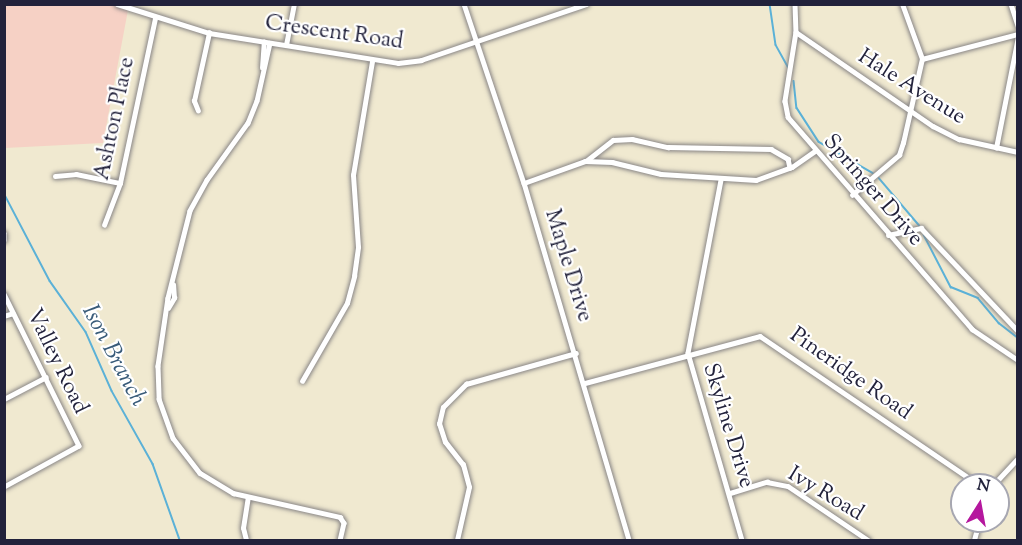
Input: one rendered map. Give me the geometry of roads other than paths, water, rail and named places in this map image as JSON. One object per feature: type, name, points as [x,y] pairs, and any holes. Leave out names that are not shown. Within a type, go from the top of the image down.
[{"type":"street","name":"Crescent Road","points":[[117,4],[155,19],[208,33],[372,61],[421,60],[586,4]]},
{"type":"street","points":[[286,45],[294,4]]},
{"type":"street","name":"Maple Drive","points":[[465,4],[524,183],[585,383],[629,540]]},
{"type":"street","name":"Springer Drive","points":[[795,4],[796,32],[786,110],[792,124],[972,329],[1017,360]]},
{"type":"street","points":[[852,195],[899,155],[922,60],[902,4]]},
{"type":"street","points":[[1011,4],[1017,26]]},
{"type":"street","name":"Ashton Place","points":[[104,225],[120,183],[155,19]]},
{"type":"street","name":"Hale Avenue","points":[[796,32],[910,111],[959,140],[1017,152]]},
{"type":"street","points":[[198,111],[194,101],[208,33]]},
{"type":"street","points":[[922,60],[1017,35],[996,148]]},
{"type":"street","points":[[267,42],[262,74],[248,123],[207,180],[190,211],[168,308],[157,383],[166,423],[200,472],[233,493],[340,517],[344,523],[340,540]]},
{"type":"street","points":[[302,381],[346,303],[354,276],[358,247],[352,175],[372,61]]},
{"type":"street","points":[[524,183],[585,161],[613,140],[633,139],[668,147],[771,149],[788,159],[790,168]]},
{"type":"street","points":[[585,161],[612,162],[661,174],[721,180],[756,180],[790,168],[815,151]]},
{"type":"street","points":[[55,176],[76,174],[120,183]]},
{"type":"street","name":"Skyline Drive","points":[[721,180],[688,353],[742,540]]},
{"type":"street","points":[[888,235],[921,228],[1017,331]]},
{"type":"street","points":[[4,233],[4,240]]},
{"type":"street","name":"Valley Road","points":[[4,294],[79,446],[4,487]]},
{"type":"street","points":[[4,316],[13,313]]},
{"type":"street","name":"Pineridge Road","points":[[585,383],[751,336],[769,339],[962,473]]},
{"type":"street","points":[[457,540],[469,487],[463,465],[445,442],[439,424],[443,407],[466,384],[576,353]]},
{"type":"street","points":[[4,399],[46,377]]},
{"type":"street","points":[[1004,473],[1017,458]]},
{"type":"street","name":"Ivy Road","points":[[730,493],[767,482],[788,486],[868,540]]},
{"type":"street","points":[[246,540],[243,528],[248,497]]},
{"type":"waterway","points":[[770,4],[776,45],[789,68]]},
{"type":"waterway","points":[[794,81],[797,108],[819,142],[873,173]]},
{"type":"waterway","points":[[879,178],[919,225]]},
{"type":"waterway","name":"Ison Branch","points":[[4,193],[50,281],[86,332],[112,391],[153,464],[180,540]]},
{"type":"waterway","points":[[924,235],[951,287],[978,298],[999,323],[1018,338]]}]
